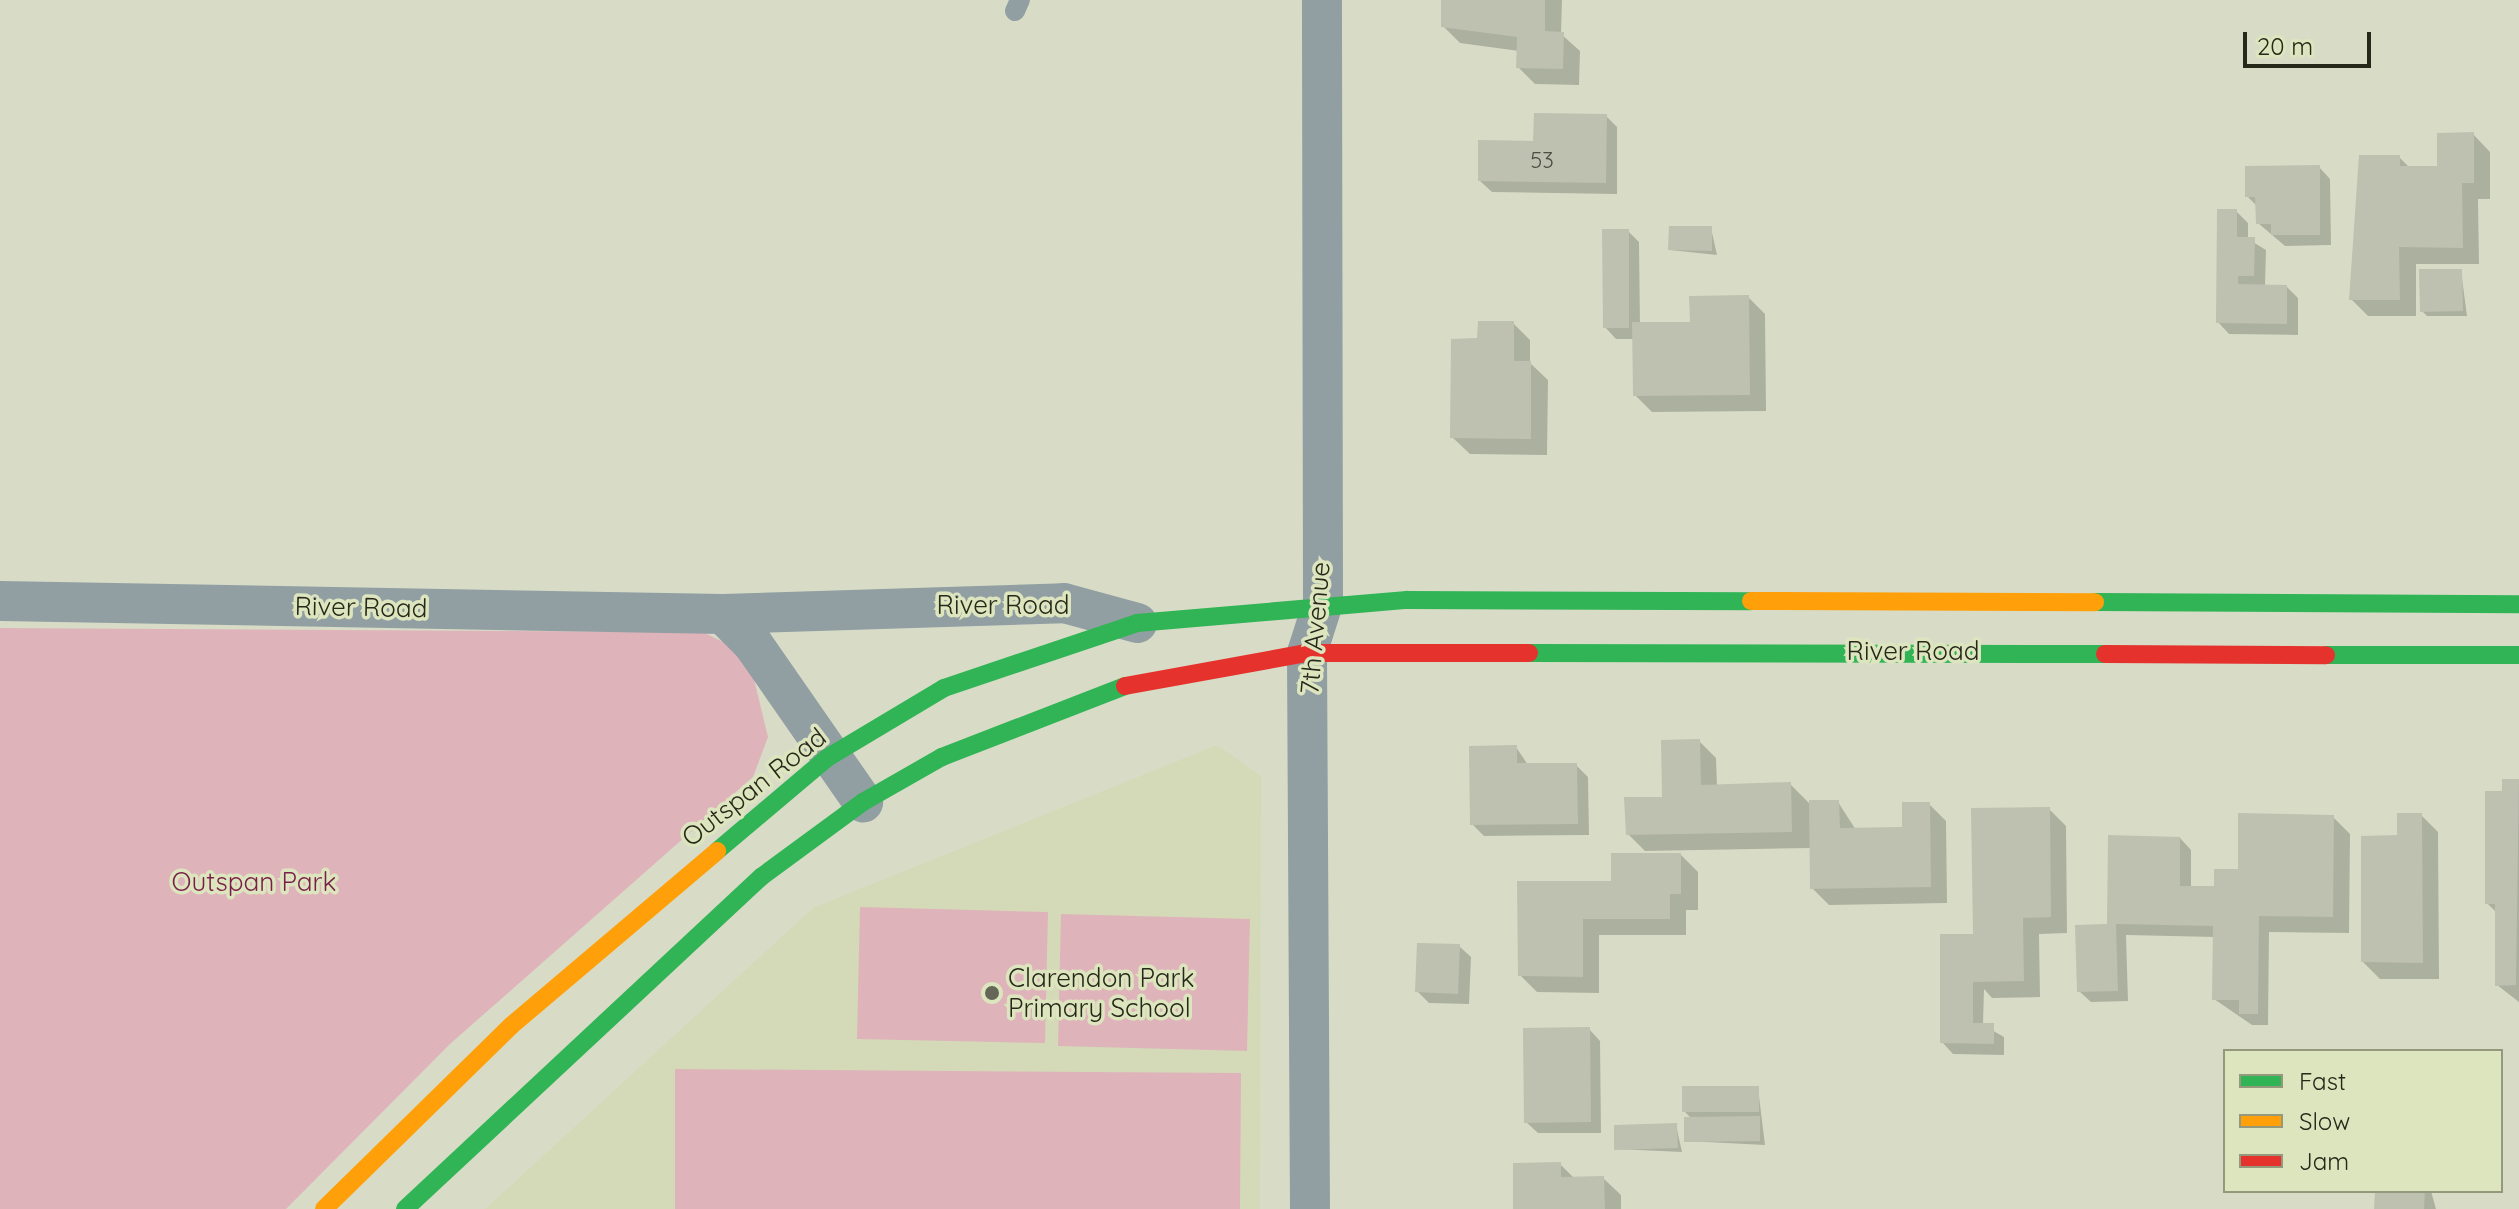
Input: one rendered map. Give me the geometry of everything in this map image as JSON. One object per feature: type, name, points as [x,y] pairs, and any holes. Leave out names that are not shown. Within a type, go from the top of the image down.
[{"type":"main road","name":"River Road","points":[[1323,603],[2066,600],[2519,604]]},
{"type":"main road","points":[[2066,600],[2067,651]]},
{"type":"main road","name":"Outspan Road","points":[[324,1209],[512,1025],[827,758],[944,688],[1137,623],[1323,603]]},
{"type":"main road","name":"River Road","points":[[1307,653],[2067,651],[2519,655]]},
{"type":"main road","points":[[405,1209],[761,877],[863,802],[970,744],[1103,690],[1307,653]]},
{"type":"street","name":"7th Avenue","points":[[1310,1209],[1307,653],[1323,603],[1322,0]]},
{"type":"street","name":"River Road","points":[[0,601],[723,614],[1064,603],[1137,623]]},
{"type":"street","points":[[723,614],[753,644],[827,758],[863,802]]},
{"type":"shaded area","name":"Clarendon Park Primary School","points":[[1217,745],[1261,776],[1260,1209],[485,1209],[813,908]]},
{"type":"green space","name":"Outspan Park","points":[[0,628],[703,632],[729,645],[753,675],[768,737],[753,777],[450,1044],[286,1209],[0,1209]]},
{"type":"green space","points":[[860,907],[1048,912],[1045,1043],[857,1039]]},
{"type":"green space","points":[[1061,914],[1250,919],[1247,1051],[1058,1046]]},
{"type":"green space","points":[[675,1069],[1241,1073],[1240,1209],[675,1209]]},
{"type":"building","points":[[1441,0],[1545,0],[1545,31],[1564,32],[1563,69],[1516,68],[1517,37],[1441,27]]},
{"type":"building","points":[[1534,113],[1607,114],[1606,183],[1478,181],[1478,140],[1533,141]]},
{"type":"building","points":[[2474,132],[2474,183],[2462,183],[2463,248],[2399,247],[2400,300],[2349,300],[2359,155],[2400,155],[2400,166],[2437,166],[2437,133]]},
{"type":"building","points":[[2320,165],[2320,235],[2271,235],[2271,224],[2256,224],[2255,197],[2245,197],[2245,166]]},
{"type":"building","points":[[2217,209],[2237,209],[2237,237],[2255,237],[2254,276],[2238,276],[2238,284],[2287,285],[2287,324],[2216,323]]},
{"type":"building","points":[[1669,226],[1712,226],[1712,251],[1668,250]]},
{"type":"building","points":[[1602,229],[1629,229],[1629,328],[1603,328]]},
{"type":"building","points":[[2419,269],[2462,269],[2463,311],[2420,312]]},
{"type":"building","points":[[1749,295],[1750,395],[1633,396],[1632,322],[1690,322],[1689,296]]},
{"type":"building","points":[[1478,321],[1514,321],[1514,361],[1531,361],[1531,439],[1450,438],[1451,339],[1477,338]]},
{"type":"building","points":[[1700,739],[1701,785],[1791,782],[1792,832],[1626,835],[1624,797],[1662,797],[1661,740]]},
{"type":"building","points":[[1517,745],[1517,763],[1577,763],[1578,824],[1470,825],[1469,746]]},
{"type":"building","points":[[2502,779],[2519,779],[2516,985],[2495,986],[2495,904],[2485,904],[2485,791],[2502,791]]},
{"type":"building","points":[[1809,800],[1839,800],[1840,828],[1902,827],[1902,802],[1930,802],[1931,887],[1810,889]]},
{"type":"building","points":[[2050,807],[2051,917],[2023,918],[2024,981],[1973,982],[1973,1023],[1994,1023],[1994,1044],[1940,1043],[1940,934],[1973,934],[1971,808]]},
{"type":"building","points":[[2238,813],[2334,815],[2333,917],[2259,916],[2258,1014],[2239,1014],[2239,1000],[2212,1000],[2213,926],[2116,924],[2118,991],[2077,992],[2075,925],[2107,924],[2108,835],[2180,837],[2180,886],[2214,886],[2214,869],[2238,869]]},
{"type":"building","points":[[2397,813],[2422,813],[2423,963],[2361,962],[2361,836],[2397,835]]},
{"type":"building","points":[[1611,853],[1681,853],[1681,894],[1670,894],[1670,919],[1583,919],[1583,977],[1518,976],[1517,881],[1611,881]]},
{"type":"building","points":[[1417,943],[1460,944],[1458,994],[1415,992]]},
{"type":"building","points":[[1590,1027],[1591,1122],[1524,1123],[1523,1028]]},
{"type":"building","points":[[1682,1086],[1759,1086],[1759,1112],[1682,1112]]},
{"type":"building","points":[[1760,1116],[1760,1141],[1684,1142],[1684,1117]]},
{"type":"building","points":[[1677,1123],[1678,1148],[1614,1150],[1614,1125]]},
{"type":"building","points":[[1561,1162],[1561,1177],[1604,1176],[1605,1209],[1513,1209],[1513,1163]]},
{"type":"building","points":[[2375,1193],[2425,1193],[2424,1209],[2374,1209]]},
{"type":"traffic: fast","points":[[717,851],[827,758],[944,688],[1137,623],[1407,600],[1751,601]]},
{"type":"traffic: fast","points":[[2095,602],[2519,604]]},
{"type":"traffic: fast","points":[[1529,653],[2105,654]]},
{"type":"traffic: fast","points":[[2326,655],[2519,655]]},
{"type":"traffic: fast","points":[[405,1209],[761,877],[863,802],[942,757],[1125,686]]},
{"type":"traffic: slow","points":[[1751,601],[2095,602]]},
{"type":"traffic: slow","points":[[324,1209],[512,1025],[717,851]]},
{"type":"traffic: jam","points":[[1125,686],[1307,653],[1529,653]]},
{"type":"traffic: jam","points":[[2105,654],[2326,655]]},
{"type":"place","name":"Clarendon Park Primary School","points":[[992,993]]}]
